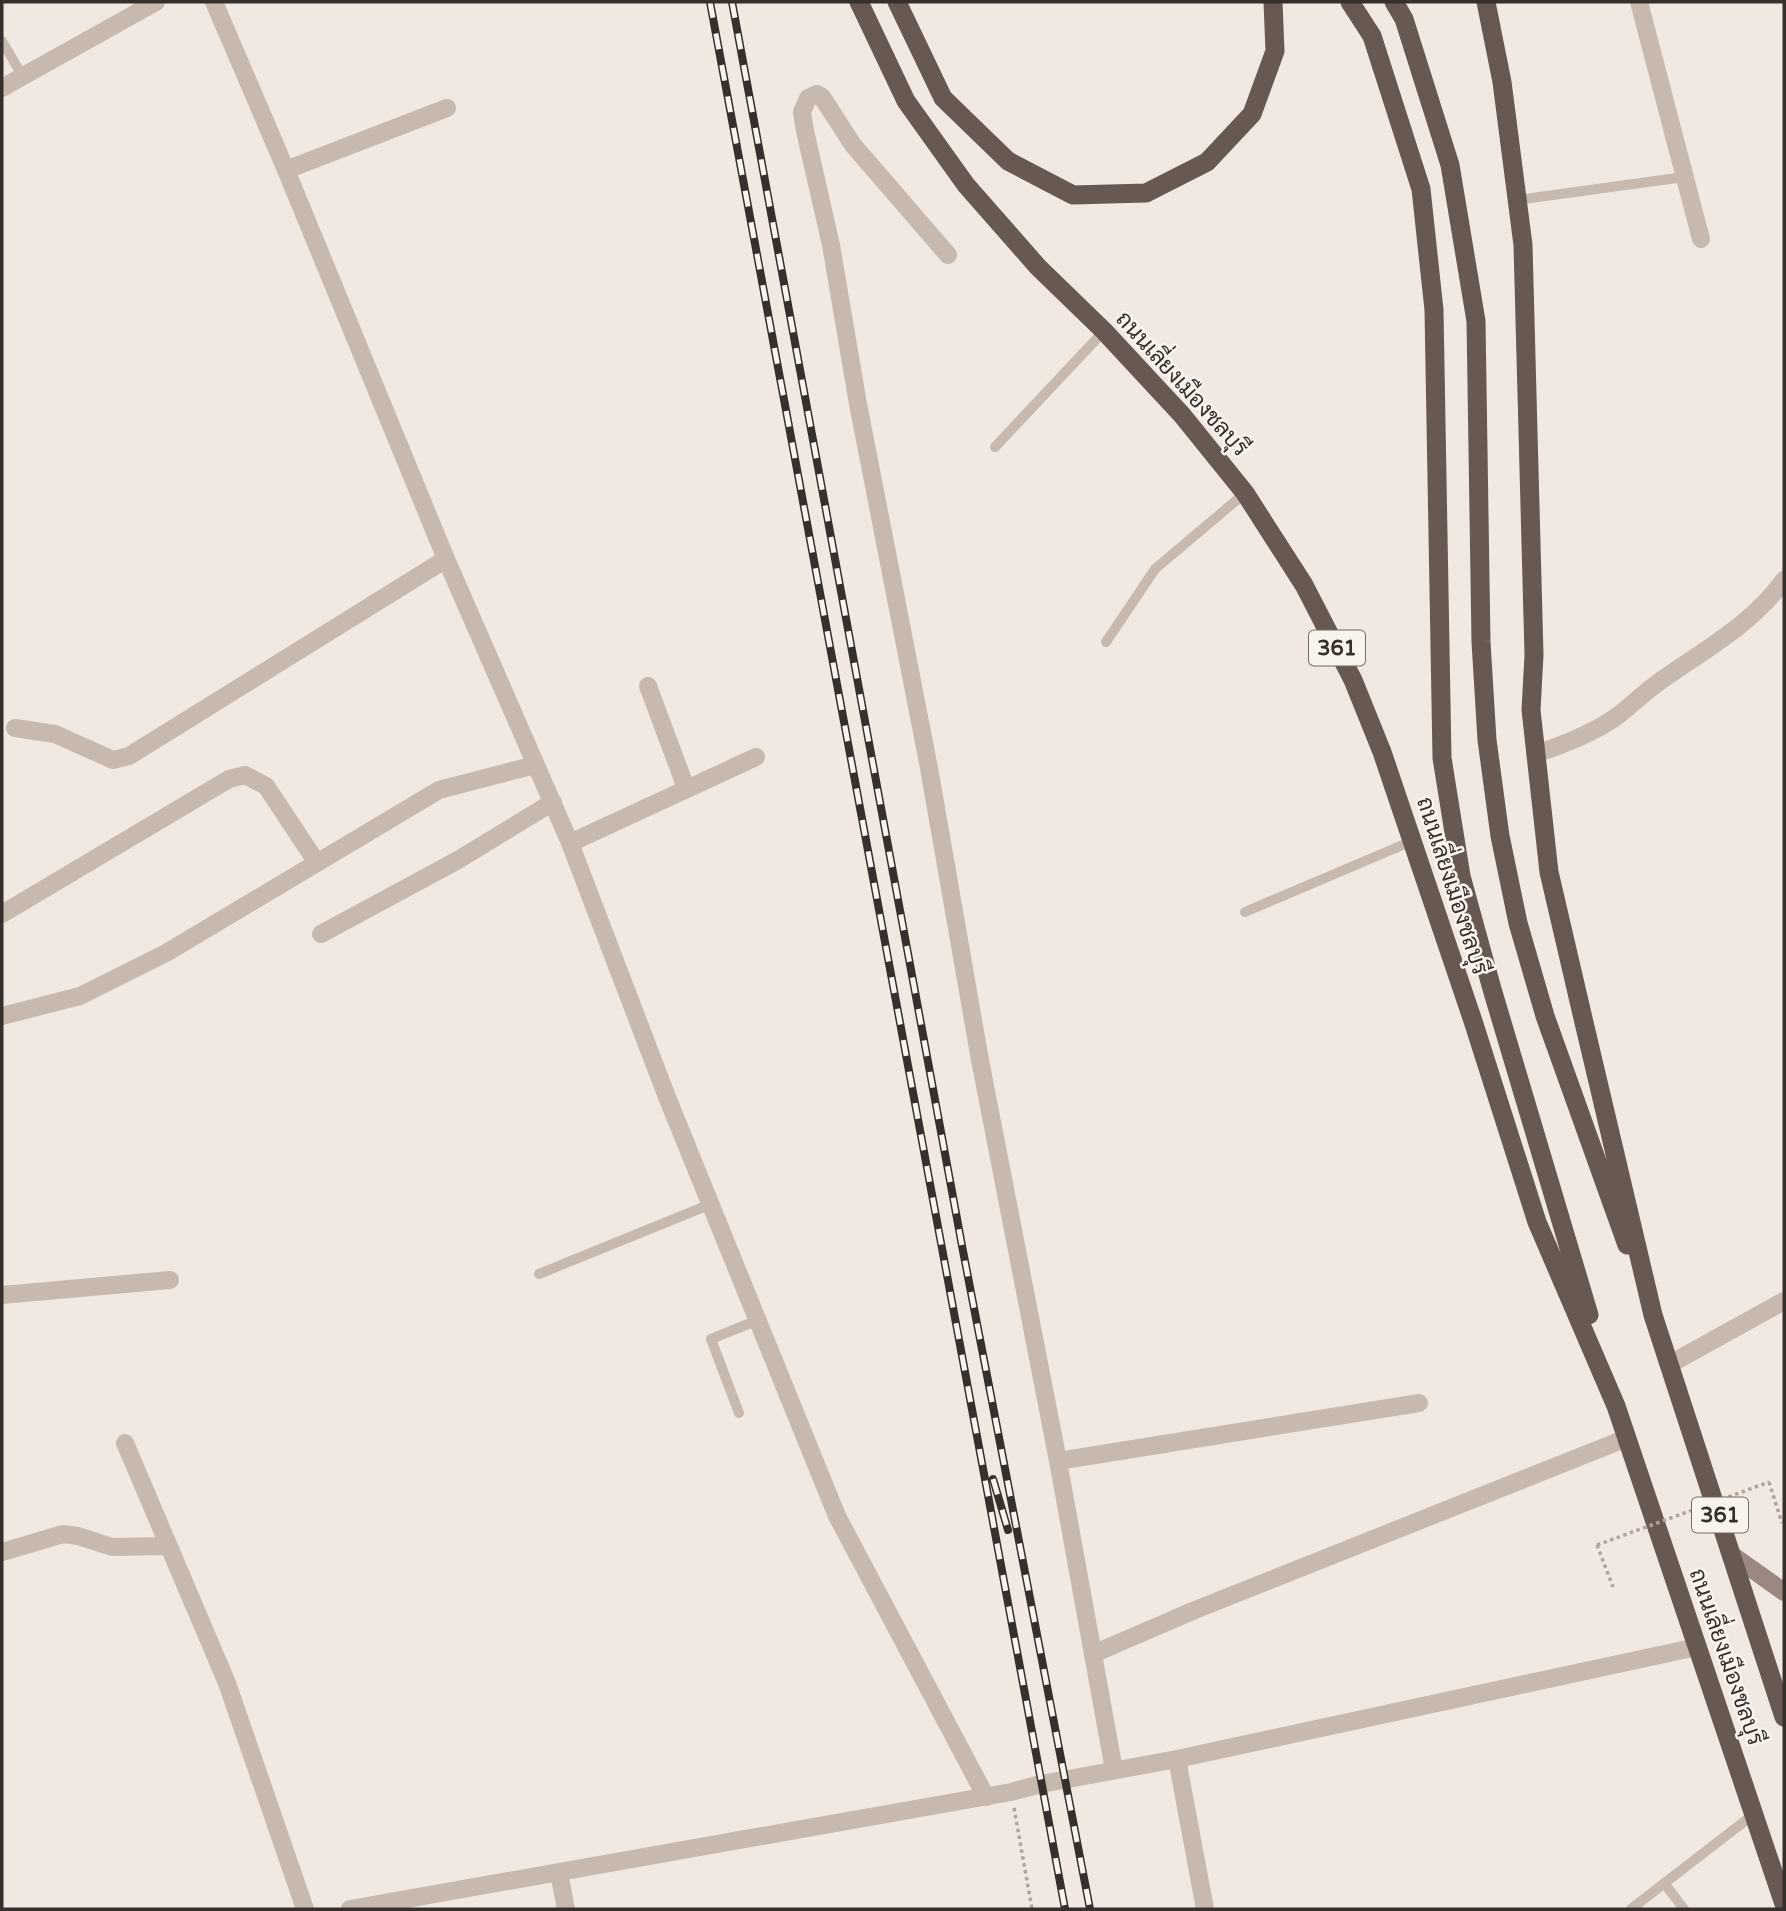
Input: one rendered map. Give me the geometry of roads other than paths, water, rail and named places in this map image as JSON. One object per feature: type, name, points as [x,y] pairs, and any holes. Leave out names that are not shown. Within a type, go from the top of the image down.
[{"type":"highway","name":"ถนนเลี่ยงเมืองชลบุรี","points":[[859,2],[906,101],[966,185],[1038,267],[1104,331],[1182,415],[1245,494],[1304,585],[1353,680],[1382,752],[1473,1021],[1537,1222],[1616,1406],[1784,1905]]},
{"type":"highway","points":[[897,2],[943,99],[1008,161],[1073,195],[1146,193],[1207,162],[1252,114],[1275,51],[1273,2]]},
{"type":"highway","points":[[1350,2],[1372,36],[1421,189],[1434,310],[1442,758],[1461,876],[1616,1406]]},
{"type":"highway","points":[[1394,2],[1404,19],[1450,165],[1476,321],[1481,642],[1488,740],[1500,836],[1518,923],[1545,1016],[1653,1315]]},
{"type":"highway","name":"ถนนเลี่ยงเมืองชลบุรี","points":[[1486,2],[1502,82],[1523,259],[1533,642],[1531,710],[1549,872],[1653,1315],[1784,1717]]},
{"type":"main road","points":[[1732,1555],[1784,1592]]},
{"type":"street","points":[[2,88],[156,2]]},
{"type":"street","points":[[214,2],[446,559],[570,843],[667,1097],[837,1517],[986,1797]]},
{"type":"street","points":[[1639,2],[1701,239]]},
{"type":"street","points":[[948,255],[853,145],[822,97],[817,94],[808,98],[802,112],[805,131],[831,245],[858,404],[929,768],[980,1060],[1058,1461],[1114,1770]]},
{"type":"street","points":[[286,170],[447,108]]},
{"type":"street","points":[[15,728],[55,734],[113,760],[129,756],[446,559]]},
{"type":"street","points":[[1535,754],[1574,742],[1614,718],[1656,685],[1721,642],[1776,592],[1784,580]]},
{"type":"street","points":[[648,686],[686,788]]},
{"type":"street","points":[[570,843],[756,757]]},
{"type":"street","points":[[2,1016],[80,996],[166,953],[439,790],[535,765]]},
{"type":"street","points":[[2,914],[229,779],[245,775],[266,786],[317,863]]},
{"type":"street","points":[[321,934],[458,860],[553,802]]},
{"type":"street","points":[[2,1295],[170,1280]]},
{"type":"street","points":[[1670,1364],[1784,1301]]},
{"type":"street","points":[[1058,1461],[1419,1403]]},
{"type":"street","points":[[1093,1654],[1195,1610],[1626,1437]]},
{"type":"street","points":[[125,1443],[227,1682],[306,1909]]},
{"type":"street","points":[[2,1552],[63,1534],[112,1547],[169,1546]]},
{"type":"street","points":[[350,1909],[986,1797],[1041,1783],[1177,1759],[1697,1647]]},
{"type":"street","points":[[1177,1759],[1205,1909]]},
{"type":"street","points":[[559,1873],[566,1909]]},
{"type":"lane","points":[[2,41],[23,76]]},
{"type":"lane","points":[[1517,200],[1684,177]]},
{"type":"lane","points":[[995,447],[1104,331]]},
{"type":"lane","points":[[1106,642],[1155,569],[1245,494]]},
{"type":"lane","points":[[1244,912],[1412,841]]},
{"type":"lane","points":[[539,1274],[711,1204]]},
{"type":"lane","points":[[739,1413],[711,1339],[758,1320]]},
{"type":"lane","points":[[1631,1909],[1754,1814]]},
{"type":"lane","points":[[1664,1883],[1684,1909]]},
{"type":"railway","points":[[710,2],[1065,1909]]},
{"type":"railway","points":[[732,2],[963,1251],[1090,1909]]},
{"type":"railway","points":[[993,1479],[1008,1530]]}]
